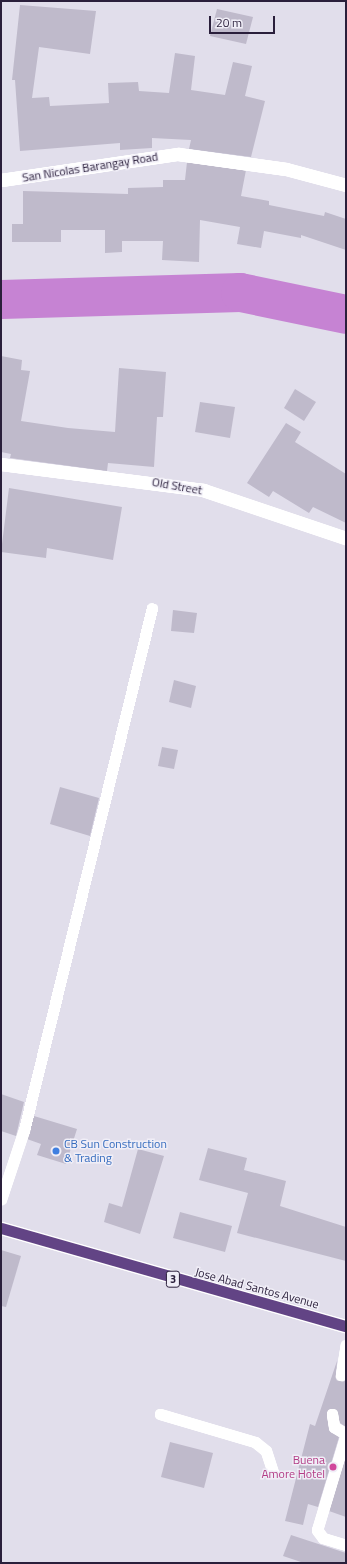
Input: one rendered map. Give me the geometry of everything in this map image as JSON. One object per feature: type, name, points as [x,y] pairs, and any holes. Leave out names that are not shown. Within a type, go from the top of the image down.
[{"type":"highway","name":"Jose Abad Santos Avenue","points":[[1,1228],[346,1326]]},
{"type":"street","name":"San Nicolas Barangay Road","points":[[1,180],[178,154],[286,169],[346,185]]},
{"type":"street","name":"Old Street","points":[[1,464],[203,490],[346,538]]},
{"type":"lane","points":[[1,1200],[24,1130],[152,608]]},
{"type":"lane","points":[[341,1375],[346,1345]]},
{"type":"lane","points":[[160,1414],[255,1442],[266,1451],[273,1472]]},
{"type":"lane","points":[[332,1414],[334,1426],[346,1434],[318,1530],[323,1538],[346,1545]]},
{"type":"building","points":[[20,5],[96,11],[90,54],[39,47],[32,98],[49,97],[50,106],[109,103],[108,83],[138,82],[139,91],[169,93],[175,53],[195,56],[191,90],[225,95],[233,62],[252,66],[245,96],[265,101],[251,157],[189,149],[191,140],[152,138],[152,148],[120,150],[120,143],[20,151],[15,80],[12,80]]},
{"type":"building","points":[[217,9],[253,17],[246,44],[210,36]]},
{"type":"building","points":[[187,162],[246,170],[241,196],[269,201],[269,205],[324,216],[325,212],[346,219],[346,250],[301,235],[301,238],[264,231],[261,248],[237,244],[240,227],[200,220],[199,262],[162,260],[163,241],[122,241],[122,252],[105,253],[105,230],[61,230],[61,242],[12,242],[12,224],[23,224],[23,191],[128,194],[128,188],[163,187],[163,180],[185,180]]},
{"type":"building","points":[[1,356],[22,360],[21,370],[30,371],[21,421],[68,428],[115,432],[119,368],[166,372],[163,417],[157,417],[154,467],[108,463],[107,471],[10,458],[11,454],[1,452]]},
{"type":"building","points":[[295,389],[316,402],[304,421],[284,408]]},
{"type":"building","points":[[200,402],[235,407],[230,438],[195,432]]},
{"type":"building","points":[[286,423],[301,432],[295,442],[346,474],[346,523],[313,507],[309,513],[273,491],[269,497],[247,483]]},
{"type":"building","points":[[9,488],[122,507],[113,560],[47,548],[46,558],[1,552]]},
{"type":"building","points":[[173,610],[197,613],[194,633],[171,631]]},
{"type":"building","points":[[174,680],[196,686],[191,708],[169,702]]},
{"type":"building","points":[[162,747],[178,750],[174,769],[158,766]]},
{"type":"building","points":[[60,787],[99,798],[90,836],[50,824]]},
{"type":"building","points":[[1,1094],[24,1102],[16,1136],[1,1131]]},
{"type":"building","points":[[34,1116],[77,1129],[66,1164],[37,1155],[41,1144],[27,1139]]},
{"type":"building","points":[[208,1148],[247,1158],[244,1170],[286,1181],[280,1206],[346,1227],[346,1261],[237,1233],[248,1193],[199,1180]]},
{"type":"building","points":[[138,1149],[164,1156],[140,1234],[104,1222],[109,1203],[122,1207]]},
{"type":"building","points":[[180,1212],[232,1226],[225,1252],[173,1238]]},
{"type":"building","points":[[1,1250],[21,1256],[6,1307],[1,1306]]},
{"type":"building","points":[[337,1361],[336,1377],[340,1381],[346,1378],[346,1427],[340,1423],[336,1410],[328,1410],[329,1430],[339,1437],[318,1507],[308,1504],[303,1525],[285,1521],[310,1424],[315,1426]]},
{"type":"building","points":[[170,1442],[213,1453],[204,1488],[161,1477]]},
{"type":"building","points":[[346,1455],[346,1517],[329,1511]]},
{"type":"building","points":[[291,1535],[346,1553],[346,1563],[304,1563],[283,1556]]},
{"type":"waterway","points":[[1,299],[240,292],[346,314]]},
{"type":"place","name":"CB Sun Construction & Trading","points":[[56,1151]]},
{"type":"place","name":"Buena Amore Hotel","points":[[333,1467]]}]
